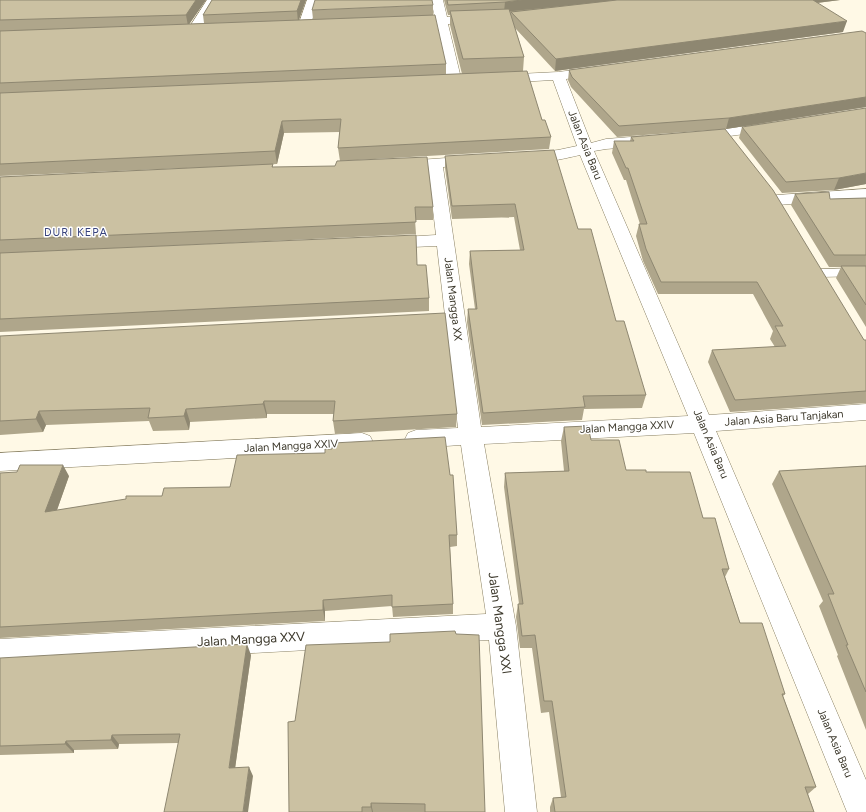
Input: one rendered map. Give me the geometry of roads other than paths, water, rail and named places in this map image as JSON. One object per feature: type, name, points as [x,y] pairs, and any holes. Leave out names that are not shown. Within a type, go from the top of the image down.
[{"type":"street","points":[[209,30],[189,31],[213,0]]},
{"type":"street","points":[[304,26],[313,0]]},
{"type":"street","points":[[437,0],[440,21],[456,82]]},
{"type":"street","points":[[396,23],[488,19]]},
{"type":"street","points":[[288,27],[320,26]]},
{"type":"street","points":[[488,80],[558,76],[613,68]]},
{"type":"street","name":"Jalan Asia Baru","points":[[558,76],[585,148],[861,795]]},
{"type":"street","points":[[440,82],[472,81]]},
{"type":"street","points":[[689,137],[731,140],[780,125]]},
{"type":"street","points":[[512,158],[558,155],[606,144],[659,140]]},
{"type":"street","points":[[380,166],[489,160]]},
{"type":"street","name":"Jalan Mangga XX","points":[[435,163],[445,240],[447,318],[472,436]]},
{"type":"street","points":[[776,200],[866,194]]},
{"type":"street","points":[[374,243],[445,240]]},
{"type":"street","name":"Jalan Asia Baru Tanjakan","points":[[702,424],[866,412]]},
{"type":"street","name":"Jalan Mangga XXIV","points":[[0,462],[702,424]]},
{"type":"street","name":"Jalan Mangga XXI","points":[[472,436],[502,626],[521,812]]},
{"type":"street","name":"Jalan Mangga XXV","points":[[0,653],[502,626]]},
{"type":"lane","points":[[821,273],[866,272]]},
{"type":"district","name":"DURI KEPA","points":[[76,232]]}]
